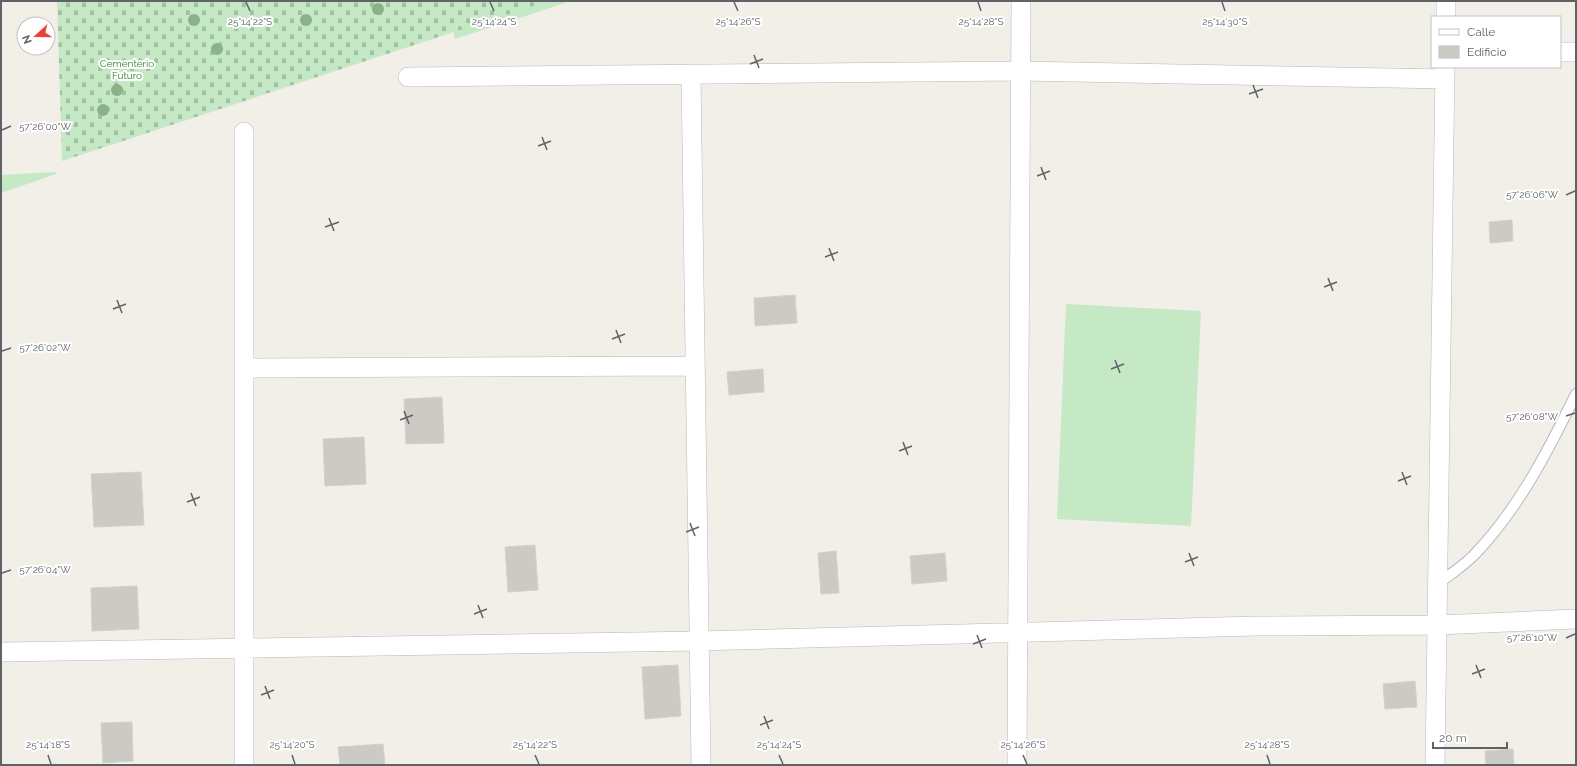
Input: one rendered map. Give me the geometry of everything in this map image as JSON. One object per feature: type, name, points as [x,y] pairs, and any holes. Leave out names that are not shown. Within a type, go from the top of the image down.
[{"type":"street","points":[[1017,765],[1021,1]]},
{"type":"street","points":[[1446,1],[1446,16]]},
{"type":"street","points":[[1561,52],[1576,52]]},
{"type":"street","points":[[408,77],[1020,71],[1445,73],[1436,765]]},
{"type":"street","points":[[691,74],[700,765]]},
{"type":"street","points":[[244,132],[244,765]]},
{"type":"street","points":[[244,368],[695,366]]},
{"type":"street","points":[[1,652],[699,641],[1018,634],[1256,626],[1437,624],[1576,619]]},
{"type":"lane","points":[[1438,584],[1475,554],[1516,504],[1556,435],[1576,394]]},
{"type":"green space","name":"Cementerio Futuro","points":[[57,1],[548,1],[62,161]]},
{"type":"green space","points":[[476,1],[571,1],[455,39],[453,28]]},
{"type":"green space","points":[[56,172],[56,174],[1,193],[1,175]]},
{"type":"green space","points":[[1066,304],[1201,311],[1191,526],[1057,519]]},
{"type":"building","points":[[1512,220],[1513,241],[1490,243],[1489,222]]},
{"type":"building","points":[[795,295],[797,323],[755,326],[754,298]]},
{"type":"building","points":[[763,369],[764,392],[729,395],[727,372]]},
{"type":"building","points":[[442,397],[444,443],[406,444],[404,399]]},
{"type":"building","points":[[364,437],[366,484],[325,486],[323,439]]},
{"type":"building","points":[[141,472],[144,525],[94,527],[91,474]]},
{"type":"building","points":[[535,545],[538,590],[508,592],[505,547]]},
{"type":"building","points":[[836,551],[839,593],[821,594],[818,553]]},
{"type":"building","points":[[945,553],[947,581],[912,584],[910,556]]},
{"type":"building","points":[[137,586],[139,629],[92,631],[91,588]]},
{"type":"building","points":[[678,665],[681,716],[645,719],[642,667]]},
{"type":"building","points":[[1415,681],[1417,707],[1385,709],[1383,684]]},
{"type":"building","points":[[132,722],[133,761],[103,763],[101,723]]},
{"type":"building","points":[[383,744],[385,765],[340,765],[338,747]]},
{"type":"building","points":[[1513,749],[1514,765],[1486,765],[1485,751]]}]
